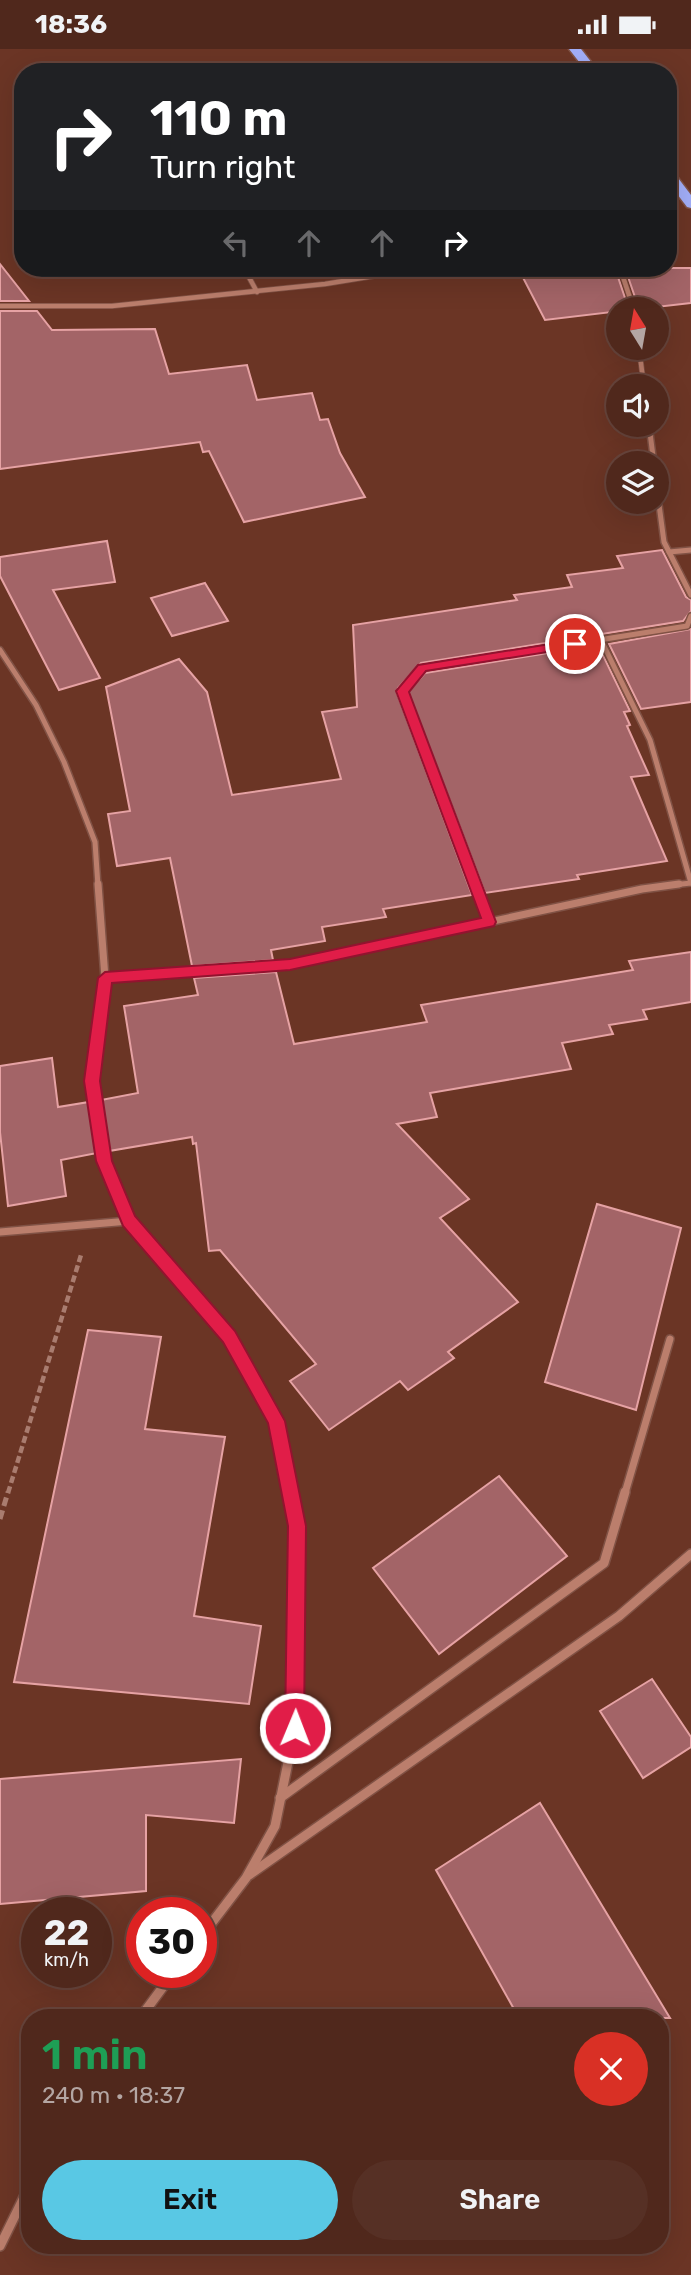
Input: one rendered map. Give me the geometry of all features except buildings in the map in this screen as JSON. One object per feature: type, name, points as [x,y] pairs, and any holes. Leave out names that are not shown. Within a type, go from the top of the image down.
[{"type":"highway","points":[[575,49],[586,63]]},
{"type":"highway","points":[[677,185],[691,204]]},
{"type":"street","points":[[249,277],[257,292]]},
{"type":"street","points":[[0,306],[112,306],[257,292],[368,277]]},
{"type":"street","points":[[623,277],[630,297]]},
{"type":"street","points":[[660,514],[664,542],[691,595]]},
{"type":"street","points":[[669,552],[691,550]]},
{"type":"street","points":[[489,922],[402,691],[422,668],[687,626],[691,616]]},
{"type":"street","points":[[105,978],[290,965],[642,889],[691,883],[650,740],[600,640]]},
{"type":"street","points":[[0,650],[36,705],[64,762],[95,842],[105,978],[92,1081],[104,1161],[129,1221],[229,1336],[276,1421],[297,1526],[295,1728],[275,1826],[246,1878],[217,1916]]},
{"type":"street","points":[[0,1232],[129,1221]]},
{"type":"street","points":[[279,1798],[604,1563],[670,1339]]},
{"type":"street","points":[[246,1878],[619,1616],[691,1553]]},
{"type":"street","points":[[147,2009],[162,1988]]},
{"type":"street","points":[[0,2246],[21,2203]]},
{"type":"path","points":[[0,1519],[90,1225]]},
{"type":"route","points":[[295,1728],[297,1526],[276,1421],[229,1336],[129,1221],[104,1161],[92,1081],[105,978],[290,965],[489,922],[402,691],[422,668],[575,644]]}]
